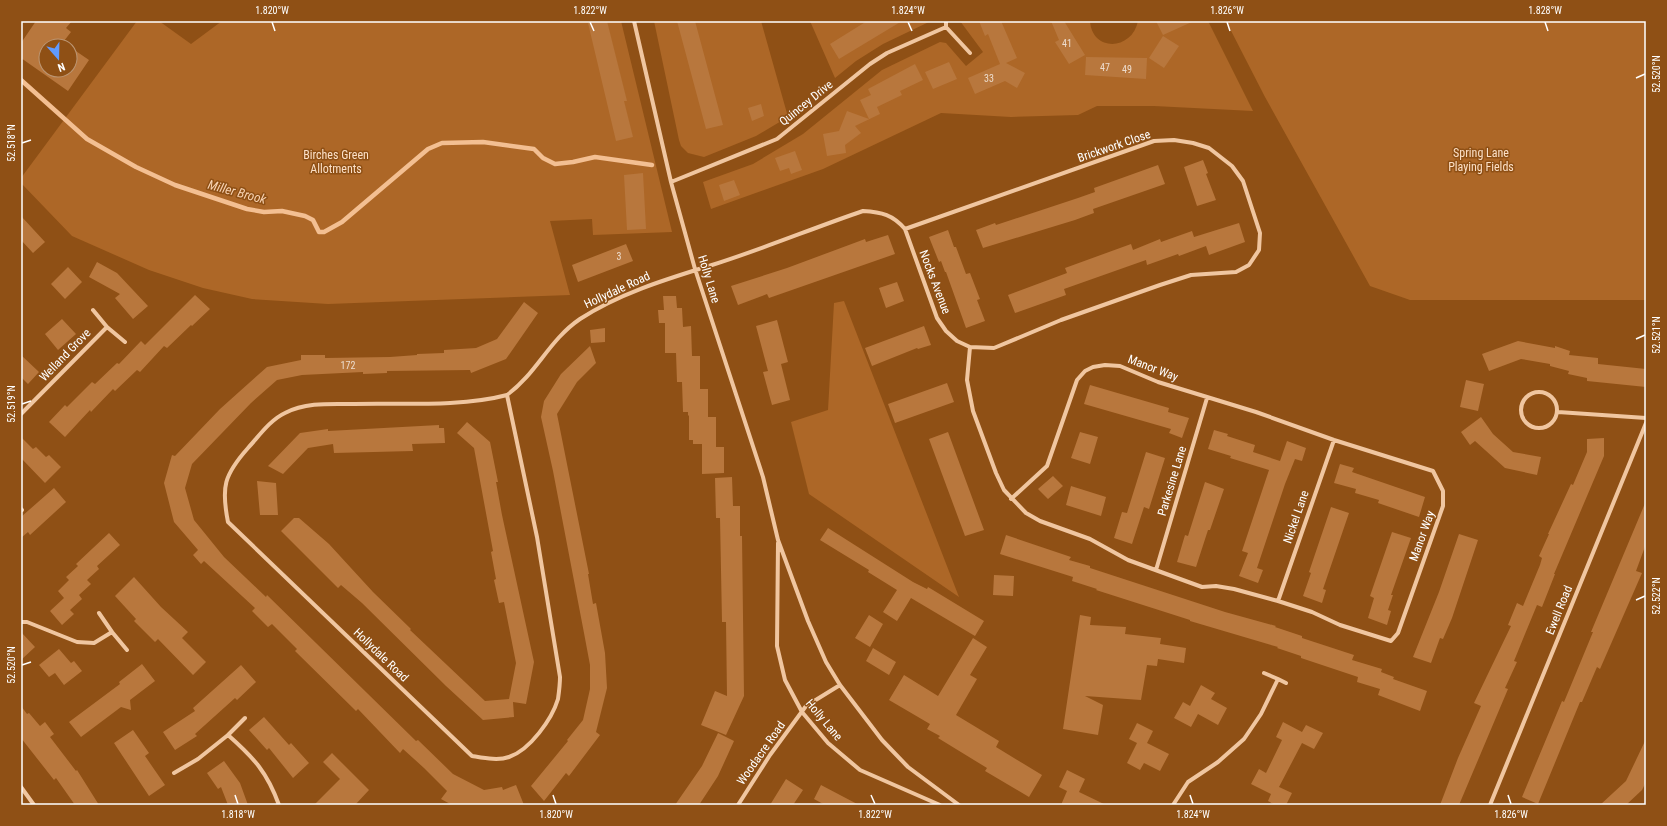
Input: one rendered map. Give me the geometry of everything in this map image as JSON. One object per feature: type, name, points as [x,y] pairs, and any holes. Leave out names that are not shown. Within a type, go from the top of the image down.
[{"type":"street","name":"Holly Lane","points":[[634,21],[671,182],[695,269],[763,477],[778,540],[808,621],[826,662],[840,685],[882,740],[908,768],[959,805]]},
{"type":"street","points":[[946,21],[946,27],[970,54]]},
{"type":"street","name":"Quincey Drive","points":[[671,182],[777,139],[876,60],[887,53],[946,27]]},
{"type":"street","name":"Brickwork Close","points":[[905,229],[1154,141],[1174,140],[1193,142],[1209,148],[1232,166],[1243,181],[1260,233],[1259,250],[1249,265],[1236,272]]},
{"type":"street","name":"Nocks Avenue","points":[[695,269],[863,211],[882,212],[897,220],[905,229],[937,318],[946,331],[958,341],[970,347],[994,348],[1061,320],[1191,275],[1236,272]]},
{"type":"street","name":"Hollydale Road","points":[[508,395],[538,537],[560,677],[558,698],[550,718],[536,737],[509,757],[492,759],[472,756],[228,522],[223,492],[228,476],[237,460],[266,427],[285,413],[314,404],[476,401],[508,395],[522,384],[560,336],[580,320],[604,305],[665,279],[695,269]]},
{"type":"street","name":"Welland Grove","points":[[92,310],[107,327],[125,342]]},
{"type":"street","name":"Welland Grove","points":[[21,414],[107,327]]},
{"type":"street","name":"Manor Way","points":[[970,347],[967,380],[973,411],[996,473],[1004,490],[1011,499],[1026,513],[1040,521],[1090,539],[1128,560],[1202,587],[1216,586],[1234,589],[1278,601],[1312,612],[1340,625],[1391,641],[1398,633],[1443,506],[1443,491],[1433,471],[1334,440],[1256,412],[1158,382],[1120,366],[1105,365],[1085,371],[1077,380],[1047,466],[1011,499]]},
{"type":"street","points":[[1542,391],[1551,396],[1557,403],[1558,412],[1555,420],[1547,427],[1536,428],[1528,425],[1522,416],[1522,402],[1531,394],[1542,391]]},
{"type":"street","name":"Parkesine Lane","points":[[1156,570],[1207,398]]},
{"type":"street","points":[[1558,412],[1646,418]]},
{"type":"street","name":"Ewell Road","points":[[1490,805],[1646,423]]},
{"type":"street","name":"Nickel Lane","points":[[1278,601],[1334,440]]},
{"type":"street","name":"Holly Lane","points":[[778,540],[777,646],[784,680],[802,712],[828,743],[860,770],[940,805]]},
{"type":"street","points":[[99,613],[127,650]]},
{"type":"street","points":[[21,622],[27,622],[77,642],[94,643],[112,632]]},
{"type":"street","points":[[1264,673],[1286,683]]},
{"type":"street","points":[[1173,805],[1188,782],[1218,762],[1244,739],[1261,714],[1278,679]]},
{"type":"street","name":"Woodacre Road","points":[[738,805],[770,755],[806,706],[840,685]]},
{"type":"street","points":[[174,773],[198,759],[228,735],[245,718]]},
{"type":"street","points":[[228,735],[255,760],[268,779],[279,805]]},
{"type":"street","points":[[21,787],[34,805]]},
{"type":"green space","name":"Birches Green Allotments","points":[[137,21],[159,21],[191,44],[222,21],[621,21],[672,232],[593,235],[592,219],[550,221],[570,295],[328,304],[252,299],[203,288],[149,270],[72,236],[21,183],[21,178]]},
{"type":"green space","points":[[654,21],[761,21],[788,117],[756,136],[704,157],[688,153],[681,146],[679,140]]},
{"type":"green space","points":[[810,21],[931,21],[883,44],[856,61],[835,78]]},
{"type":"green space","points":[[960,21],[1090,21],[1092,31],[1098,38],[1104,43],[1112,44],[1121,42],[1128,38],[1134,31],[1138,21],[1208,21],[1253,111],[1154,106],[1097,106],[1078,115],[1011,117],[941,113],[823,169],[711,209],[703,182],[753,164],[803,134],[882,70],[940,42],[946,43],[966,66],[983,52]]},
{"type":"green space","name":"Spring Lane Playing Fields","points":[[1226,21],[1646,21],[1646,300],[1410,300],[1370,286],[1265,97]]},
{"type":"green space","points":[[844,301],[959,597],[809,494],[791,422],[828,410],[834,303]]},
{"type":"building","points":[[36,21],[72,21],[66,28],[71,32],[66,38],[38,38],[38,70],[21,58],[21,43]]},
{"type":"building","points":[[607,21],[627,101],[624,101],[633,137],[616,141],[588,23]]},
{"type":"building","points":[[677,21],[695,21],[723,125],[706,129]]},
{"type":"building","points":[[867,21],[902,21],[839,59],[830,44]]},
{"type":"building","points":[[979,21],[1001,21],[1017,58],[1006,63],[1025,73],[1017,88],[1005,81],[975,94],[968,78],[1000,64],[988,34],[985,36]]},
{"type":"building","points":[[1051,21],[1064,21],[1085,55],[1069,64],[1055,42],[1059,40]]},
{"type":"building","points":[[1156,21],[1194,21],[1163,35]]},
{"type":"building","points":[[1163,36],[1179,46],[1164,68],[1149,58]]},
{"type":"building","points":[[78,52],[89,60],[78,76]]},
{"type":"building","points":[[1086,57],[1147,58],[1146,79],[1085,75]]},
{"type":"building","points":[[949,62],[957,79],[933,89],[925,72]]},
{"type":"building","points":[[915,64],[923,80],[900,91],[902,95],[877,107],[880,114],[855,126],[861,133],[845,145],[846,153],[827,156],[823,134],[839,131],[847,111],[869,119],[860,100],[871,95],[868,89]]},
{"type":"building","points":[[49,78],[77,78],[68,91]]},
{"type":"building","points":[[761,104],[764,116],[752,121],[748,108]]},
{"type":"building","points":[[795,151],[802,170],[791,174],[789,168],[780,171],[775,158]]},
{"type":"building","points":[[1203,160],[1208,173],[1206,174],[1216,200],[1197,206],[1184,167]]},
{"type":"building","points":[[1158,165],[1165,184],[1093,209],[1094,213],[1075,220],[983,248],[976,230],[995,223],[996,225],[1095,192],[1094,188]]},
{"type":"building","points":[[643,173],[646,229],[627,230],[624,175]]},
{"type":"building","points":[[734,180],[740,195],[724,201],[719,185]]},
{"type":"building","points":[[21,216],[45,242],[33,253],[21,240]]},
{"type":"building","points":[[1239,223],[1245,242],[1209,255],[1206,246],[1179,256],[1178,254],[1147,265],[1146,260],[1064,289],[1066,295],[1015,313],[1008,295],[1067,273],[1065,268],[1131,244],[1133,250],[1160,239],[1161,242],[1192,231],[1194,237]]},
{"type":"building","points":[[948,230],[966,274],[970,273],[980,299],[977,300],[985,321],[966,328],[946,272],[941,261],[939,262],[929,237]]},
{"type":"building","points":[[888,235],[895,254],[769,298],[767,294],[738,305],[731,286],[787,268],[865,239],[866,242]]},
{"type":"building","points":[[626,244],[633,261],[578,282],[572,265]]},
{"type":"building","points":[[97,262],[117,273],[148,306],[133,319],[115,298],[120,294],[89,277]]},
{"type":"building","points":[[68,267],[82,282],[65,299],[51,284]]},
{"type":"building","points":[[897,282],[904,301],[886,308],[879,288]]},
{"type":"building","points":[[195,295],[210,309],[167,348],[164,346],[140,372],[137,370],[115,391],[113,389],[91,412],[90,410],[65,437],[49,422],[65,405],[67,407],[92,382],[95,384],[117,363],[119,364],[141,341],[145,345]]},
{"type":"building","points":[[663,296],[676,296],[677,308],[682,308],[683,327],[691,326],[692,356],[700,356],[700,389],[708,389],[708,417],[716,417],[716,447],[724,447],[724,473],[702,474],[702,444],[693,444],[693,440],[689,440],[689,415],[688,416],[688,412],[683,412],[682,382],[677,382],[676,353],[665,353],[665,323],[659,323],[658,310],[664,310]]},
{"type":"building","points":[[524,302],[538,313],[506,359],[471,373],[470,370],[387,371],[387,373],[363,374],[363,372],[302,375],[277,380],[251,403],[192,464],[185,488],[194,520],[224,557],[266,597],[267,595],[416,741],[418,740],[453,774],[484,790],[502,787],[503,790],[516,785],[524,805],[452,805],[441,799],[447,791],[424,768],[403,749],[400,753],[358,709],[356,711],[295,651],[297,649],[272,624],[268,627],[252,611],[255,608],[204,561],[201,564],[193,555],[198,550],[174,522],[164,483],[172,455],[175,456],[220,409],[267,367],[301,360],[301,355],[325,355],[325,358],[390,357],[444,353],[444,350],[476,348],[497,339]]},
{"type":"building","points":[[62,319],[76,334],[58,350],[45,334]]},
{"type":"building","points":[[777,320],[788,362],[781,364],[790,400],[772,405],[763,372],[768,371],[756,326]]},
{"type":"building","points":[[924,326],[931,345],[917,348],[872,366],[865,348]]},
{"type":"building","points":[[605,328],[605,342],[591,343],[590,330]]},
{"type":"building","points":[[1518,341],[1555,348],[1555,346],[1570,351],[1569,355],[1598,358],[1598,364],[1646,369],[1646,387],[1587,381],[1587,378],[1568,374],[1569,371],[1550,366],[1550,364],[1521,359],[1489,371],[1482,354]]},
{"type":"building","points":[[590,346],[596,363],[577,382],[557,414],[589,574],[593,604],[596,603],[605,653],[607,688],[596,732],[600,735],[569,776],[566,773],[544,801],[531,786],[568,741],[567,740],[583,720],[590,689],[590,665],[553,471],[541,417],[544,401],[561,374]]},
{"type":"building","points":[[21,355],[39,372],[28,384],[21,377]]},
{"type":"building","points":[[1466,380],[1484,384],[1478,411],[1460,407]]},
{"type":"building","points":[[947,383],[954,402],[895,423],[888,404]]},
{"type":"building","points":[[1090,385],[1169,408],[1168,412],[1189,418],[1182,438],[1169,433],[1171,429],[1084,404]]},
{"type":"building","points":[[1481,417],[1493,434],[1513,452],[1541,457],[1537,475],[1505,468],[1475,441],[1470,445],[1461,432]]},
{"type":"building","points":[[467,422],[490,442],[498,482],[496,482],[502,515],[534,662],[526,704],[513,702],[514,717],[483,720],[446,686],[362,603],[341,585],[338,588],[281,531],[294,518],[299,518],[329,544],[373,592],[411,629],[410,630],[485,701],[509,699],[516,663],[504,602],[499,603],[494,580],[496,579],[491,552],[493,551],[474,448],[457,433]]},
{"type":"building","points":[[439,425],[439,428],[444,428],[445,443],[412,444],[413,451],[334,453],[333,444],[308,448],[283,474],[268,466],[300,433],[328,429],[328,431]]},
{"type":"building","points":[[1214,430],[1255,445],[1253,452],[1280,461],[1287,441],[1306,448],[1302,461],[1295,459],[1285,484],[1257,568],[1263,570],[1258,583],[1239,576],[1248,553],[1242,551],[1269,470],[1230,458],[1231,456],[1208,449]]},
{"type":"building","points":[[948,432],[984,530],[965,536],[929,439]]},
{"type":"building","points":[[1080,432],[1098,437],[1090,464],[1071,458]]},
{"type":"building","points":[[21,437],[33,449],[36,447],[46,457],[49,455],[61,467],[45,483],[21,458]]},
{"type":"building","points":[[1604,438],[1604,456],[1554,574],[1542,607],[1537,605],[1514,661],[1517,662],[1505,688],[1508,689],[1459,805],[1440,805],[1458,758],[1481,706],[1474,703],[1511,626],[1508,625],[1517,603],[1523,606],[1540,565],[1542,558],[1539,556],[1548,534],[1571,484],[1573,485],[1587,452],[1587,439]]},
{"type":"building","points":[[1146,452],[1165,458],[1149,509],[1144,507],[1132,544],[1114,538],[1122,512],[1127,513]]},
{"type":"building","points":[[1340,464],[1354,468],[1352,472],[1425,497],[1419,517],[1378,503],[1379,500],[1355,493],[1356,489],[1334,483]]},
{"type":"building","points":[[1053,476],[1063,486],[1048,499],[1038,489]]},
{"type":"building","points":[[732,477],[733,506],[740,506],[740,536],[742,536],[744,696],[726,735],[701,725],[715,691],[727,696],[726,622],[722,622],[720,518],[716,518],[715,478]]},
{"type":"building","points":[[257,481],[276,483],[278,515],[260,515]]},
{"type":"building","points":[[1205,482],[1224,489],[1210,530],[1208,530],[1196,567],[1177,562],[1185,535],[1188,536]]},
{"type":"building","points":[[1071,486],[1106,497],[1101,516],[1066,505]]},
{"type":"building","points":[[54,488],[66,502],[30,535],[28,532],[21,538],[21,517]]},
{"type":"building","points":[[1646,501],[1646,544],[1636,571],[1642,573],[1600,669],[1597,667],[1582,702],[1580,702],[1538,804],[1522,797],[1562,701],[1564,702],[1593,632],[1591,632]]},
{"type":"building","points":[[1331,507],[1349,513],[1323,589],[1326,590],[1322,603],[1303,596],[1311,573],[1309,572]]},
{"type":"building","points":[[828,528],[913,582],[927,589],[928,587],[984,621],[975,636],[911,598],[897,621],[883,612],[897,590],[868,572],[869,570],[820,540]]},
{"type":"building","points":[[1392,532],[1411,538],[1391,595],[1393,595],[1388,610],[1391,611],[1387,625],[1368,618],[1374,598],[1370,596]]},
{"type":"building","points":[[109,533],[120,545],[97,566],[99,569],[87,580],[91,584],[79,595],[82,599],[70,610],[74,614],[62,625],[50,611],[64,598],[58,591],[69,580],[66,577],[78,566],[76,564]]},
{"type":"building","points":[[1459,534],[1478,540],[1452,618],[1443,639],[1440,638],[1431,663],[1413,657],[1439,592]]},
{"type":"building","points":[[1006,535],[1071,557],[1069,560],[1090,566],[1090,568],[1225,612],[1276,626],[1275,627],[1302,636],[1302,638],[1354,655],[1352,660],[1382,669],[1381,672],[1394,677],[1393,679],[1427,691],[1420,711],[1378,695],[1380,689],[1357,682],[1358,677],[1301,658],[1301,656],[1277,648],[1278,647],[1190,621],[1096,590],[1097,589],[1072,581],[1073,577],[1000,554]]},
{"type":"building","points":[[994,575],[1014,576],[1013,596],[993,595]]},
{"type":"building","points":[[134,577],[161,607],[188,632],[182,638],[206,662],[193,675],[158,639],[155,642],[134,621],[136,619],[115,596]]},
{"type":"building","points":[[869,615],[883,624],[870,647],[855,638]]},
{"type":"building","points":[[1080,615],[1091,617],[1090,625],[1126,627],[1125,634],[1161,638],[1160,644],[1186,648],[1184,663],[1158,659],[1157,666],[1147,665],[1141,700],[1085,696],[1103,705],[1098,735],[1063,729]]},
{"type":"building","points":[[21,632],[35,647],[21,660]]},
{"type":"building","points":[[973,638],[987,647],[970,675],[977,679],[956,715],[999,741],[996,747],[1042,775],[1029,797],[985,771],[987,768],[938,738],[940,736],[927,729],[930,724],[889,700],[904,675],[938,696]]},
{"type":"building","points":[[873,648],[896,662],[889,675],[866,661]]},
{"type":"building","points":[[59,649],[71,663],[74,661],[82,671],[64,685],[55,673],[49,677],[39,665]]},
{"type":"building","points":[[142,664],[155,681],[130,700],[131,710],[121,707],[81,737],[69,722],[120,684],[119,682]]},
{"type":"building","points":[[241,665],[256,682],[237,700],[235,698],[195,734],[197,736],[175,750],[163,732],[195,711],[193,708]]},
{"type":"building","points":[[1201,685],[1215,693],[1211,699],[1227,708],[1218,725],[1198,714],[1191,727],[1174,718],[1183,702],[1190,706]]},
{"type":"building","points":[[21,706],[40,726],[45,722],[54,734],[50,737],[76,771],[77,770],[99,805],[75,805],[56,778],[54,780],[21,738]]},
{"type":"building","points":[[264,717],[289,745],[291,743],[309,763],[293,778],[269,748],[267,750],[249,730]]},
{"type":"building","points":[[1283,722],[1302,732],[1306,725],[1323,733],[1314,749],[1302,743],[1279,787],[1292,793],[1286,805],[1275,805],[1268,801],[1271,794],[1251,784],[1259,769],[1266,773],[1282,740],[1276,737]]},
{"type":"building","points":[[1137,723],[1153,731],[1147,743],[1169,754],[1160,771],[1144,763],[1140,770],[1127,763],[1137,743],[1129,739]]},
{"type":"building","points":[[133,730],[149,753],[145,756],[165,785],[149,796],[114,743]]},
{"type":"building","points":[[718,733],[734,741],[718,776],[699,805],[675,805],[702,766]]},
{"type":"building","points":[[1646,739],[1646,782],[1642,790],[1626,805],[1600,805],[1626,781]]},
{"type":"building","points":[[332,753],[369,790],[355,805],[314,805],[340,779],[323,762]]},
{"type":"building","points":[[224,761],[240,783],[248,805],[228,805],[221,787],[218,789],[207,773]]},
{"type":"building","points":[[1067,770],[1085,779],[1079,792],[1106,805],[1061,805],[1067,791],[1059,787]]},
{"type":"building","points":[[786,779],[803,790],[793,805],[770,805]]},
{"type":"building","points":[[821,785],[859,805],[825,805],[814,799]]},
{"type":"waterway","name":"Miller Brook","points":[[21,80],[87,139],[136,167],[175,185],[247,209],[264,212],[282,211],[305,216],[313,220],[319,232],[324,232],[342,222],[428,149],[442,143],[483,142],[534,149],[543,158],[555,164],[595,157],[652,165]]}]
